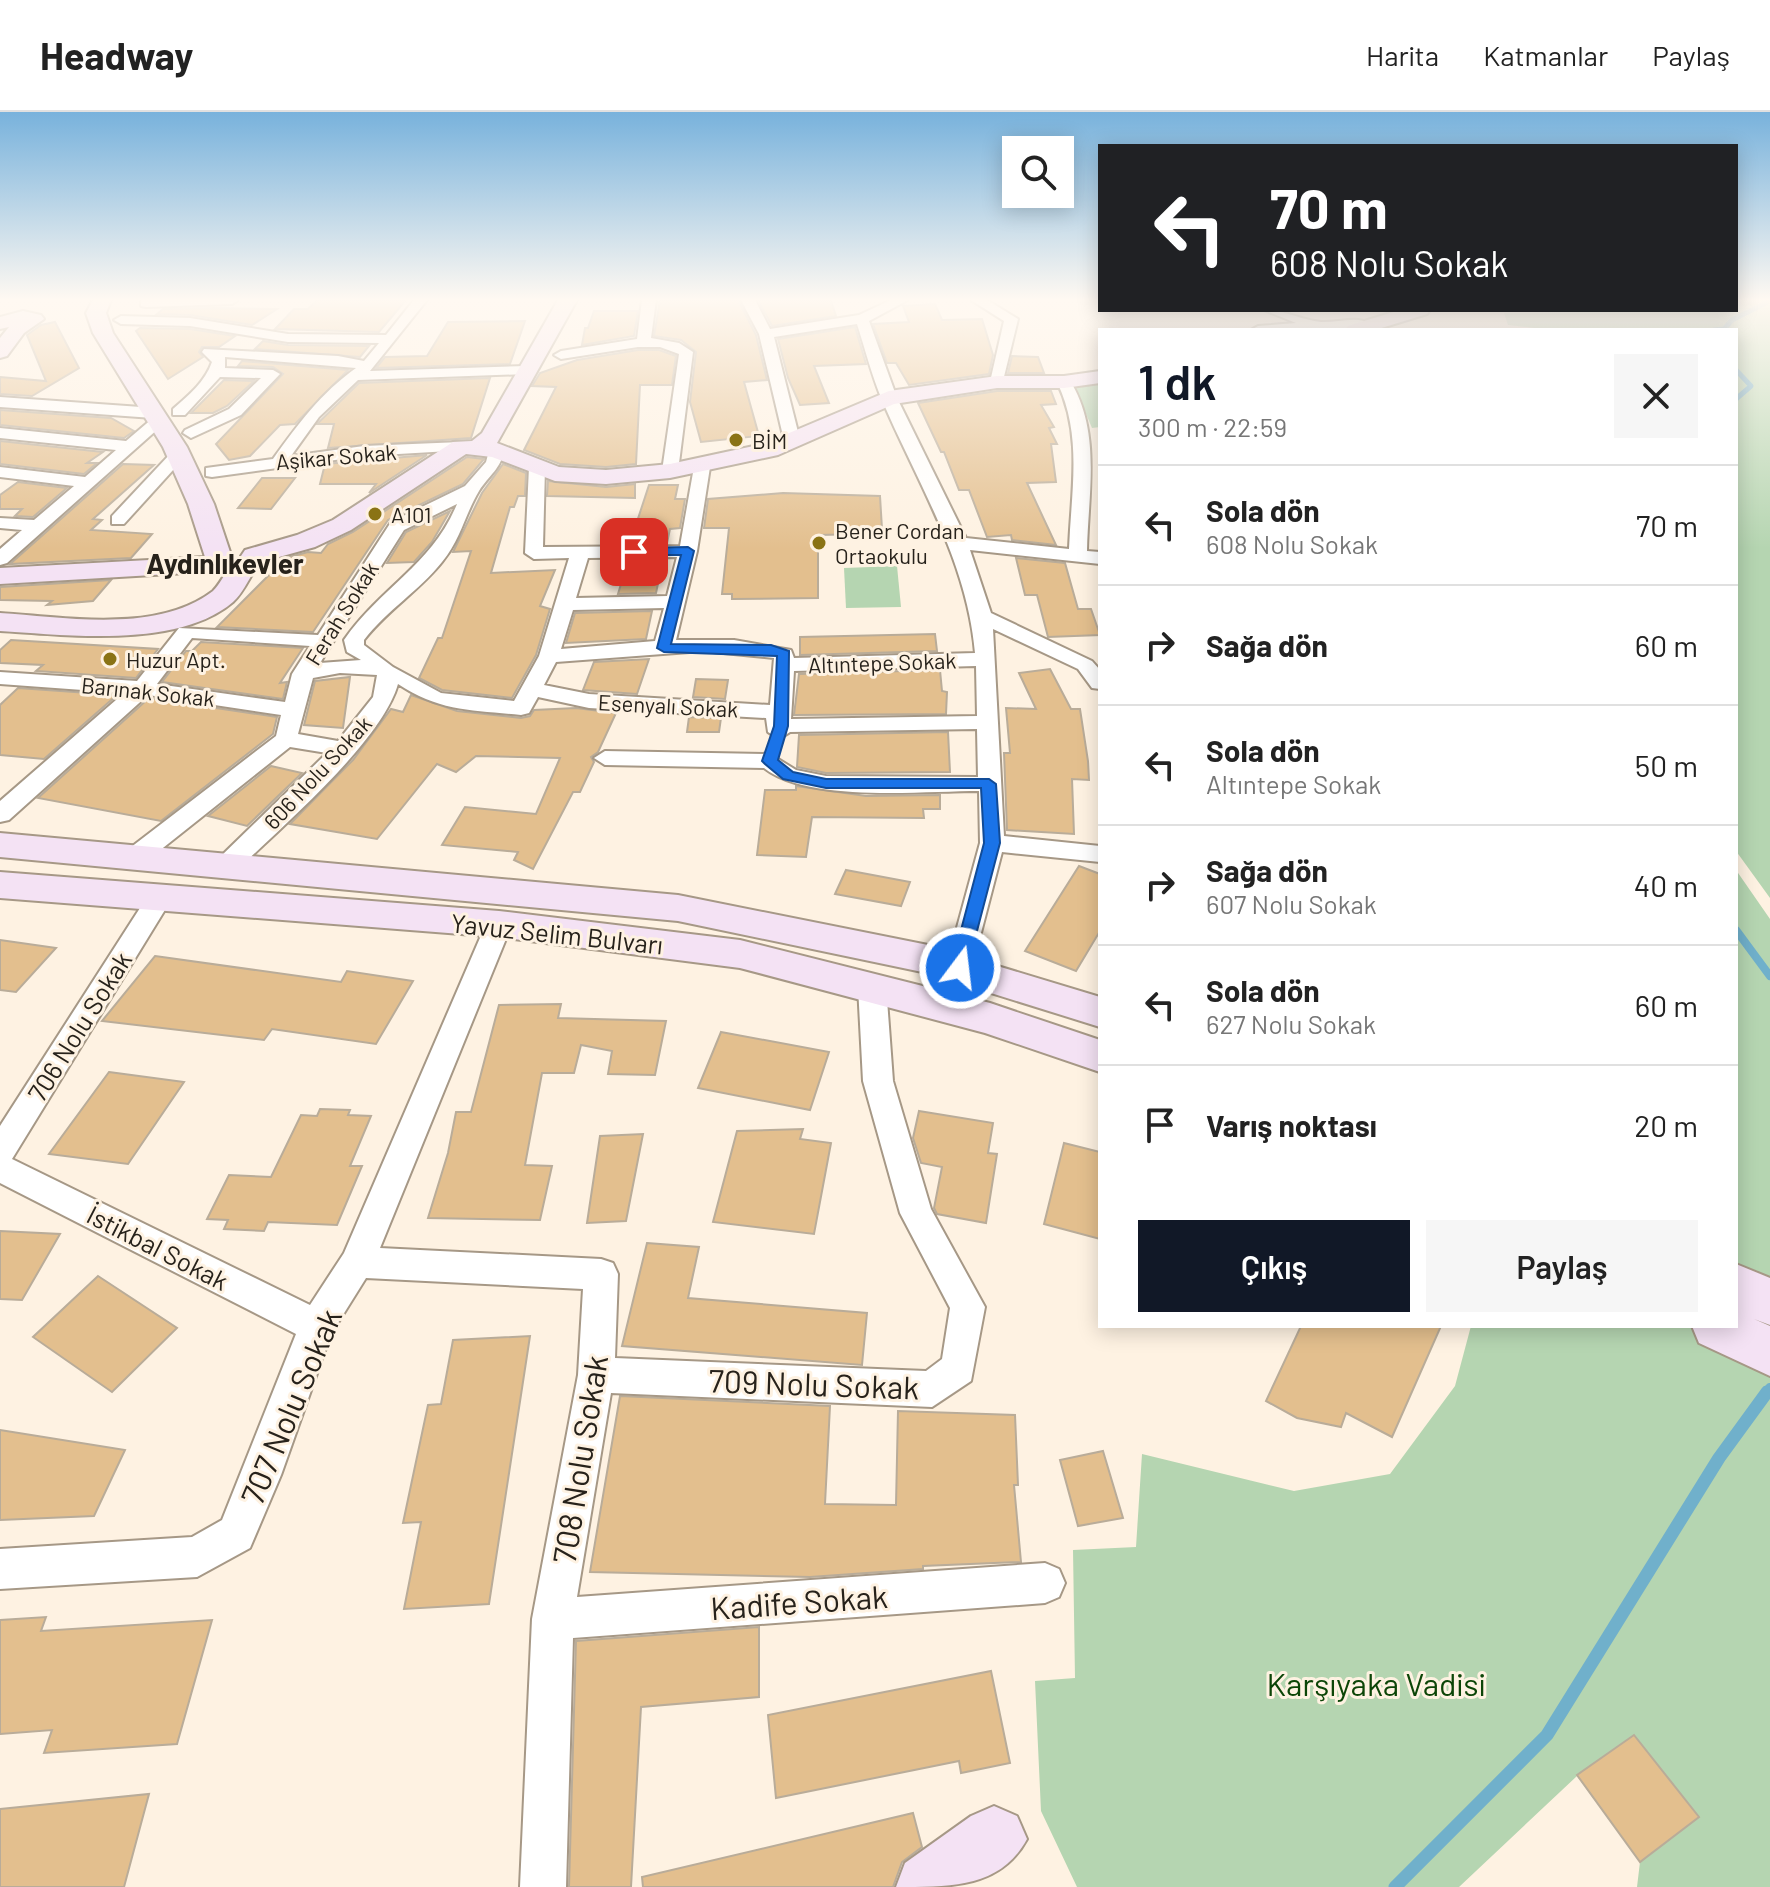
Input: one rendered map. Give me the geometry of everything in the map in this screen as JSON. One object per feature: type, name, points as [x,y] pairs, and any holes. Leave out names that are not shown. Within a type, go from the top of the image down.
[{"type":"street","points":[[141,383],[165,415],[191,433],[225,494]]},
{"type":"street","points":[[0,622],[63,626],[160,621],[208,607],[225,595],[232,558],[178,455],[154,383]]},
{"type":"street","points":[[0,559],[165,415],[198,395],[207,383]]},
{"type":"street","points":[[191,433],[235,412],[264,383]]},
{"type":"street","points":[[280,460],[336,389],[345,383]]},
{"type":"street","points":[[385,672],[383,666],[354,648],[354,640],[376,611],[435,559],[457,526],[471,490],[494,463],[491,437],[519,383]]},
{"type":"street","points":[[670,471],[682,383]]},
{"type":"street","points":[[778,383],[792,440]]},
{"type":"street","points":[[884,383],[959,543],[982,616],[992,843],[960,968]]},
{"type":"street","points":[[493,448],[555,474],[606,477],[702,467],[770,450],[889,398],[991,383]]},
{"type":"street","points":[[1065,383],[1072,393],[1080,432],[1078,556]]},
{"type":"street","points":[[0,402],[165,415]]},
{"type":"street","points":[[1080,432],[1098,431]]},
{"type":"street","points":[[0,433],[129,446]]},
{"type":"street","points":[[0,576],[232,558],[306,541],[493,448]]},
{"type":"street","name":"Aşikar Sokak","points":[[212,472],[280,460],[364,451],[493,448]]},
{"type":"street","points":[[118,520],[178,455]]},
{"type":"street","points":[[537,467],[534,553],[688,551]]},
{"type":"street","points":[[664,648],[688,551],[702,467]]},
{"type":"street","points":[[0,472],[87,482]]},
{"type":"street","name":"Ferah Sokak","points":[[286,739],[303,674],[397,526],[471,490]]},
{"type":"street","points":[[0,523],[38,526]]},
{"type":"street","points":[[959,543],[1098,558]]},
{"type":"street","points":[[303,674],[326,667],[359,666],[403,678],[416,690],[439,699],[521,708],[549,656],[580,553]]},
{"type":"street","points":[[0,606],[82,609],[164,603],[203,591],[232,558]]},
{"type":"street","points":[[564,604],[675,602]]},
{"type":"street","points":[[982,616],[1085,665],[1098,681]]},
{"type":"street","points":[[0,814],[143,688],[186,632],[323,641]]},
{"type":"street","name":"Altıntepe Sokak","points":[[549,656],[664,648],[771,649],[784,654],[784,665],[986,659]]},
{"type":"street","points":[[770,761],[781,726],[784,665]]},
{"type":"street","name":"606 Nolu Sokak","points":[[226,866],[343,749],[385,699],[389,680],[385,672]]},
{"type":"street","name":"Barınak Sokak","points":[[0,678],[143,688],[295,710]]},
{"type":"street","name":"Esenyalı Sokak","points":[[531,689],[589,701],[774,712],[781,726],[989,722]]},
{"type":"street","points":[[135,857],[286,739],[343,749]]},
{"type":"street","points":[[605,758],[770,761],[789,776],[826,783],[989,784]]},
{"type":"street","points":[[992,843],[1066,848],[1098,854]]},
{"type":"street","name":"Yavuz Selim Bulvarı","points":[[0,845],[678,908],[928,959],[1098,1011]]},
{"type":"street","name":"Yavuz Selim Bulvarı","points":[[0,885],[158,900],[499,924],[740,954],[990,1019],[1098,1055]]},
{"type":"street","name":"706 Nolu Sokak","points":[[0,1152],[158,900]]},
{"type":"street","name":"707 Nolu Sokak","points":[[0,1569],[197,1557],[236,1534],[262,1475],[316,1326],[357,1262],[499,924]]},
{"type":"street","name":"709 Nolu Sokak","points":[[596,1375],[932,1389],[958,1369],[968,1307],[916,1213],[878,1081],[872,986]]},
{"type":"street","name":"İstikbal Sokak","points":[[0,1168],[316,1326]]},
{"type":"street","name":"708 Nolu Sokak","points":[[357,1262],[601,1274],[596,1375],[553,1619],[543,1887]]},
{"type":"street","points":[[1738,1287],[1770,1302]]},
{"type":"street","points":[[1721,1328],[1770,1352]]},
{"type":"street","name":"Kadife Sokak","points":[[553,1619],[1045,1583]]},
{"type":"street","points":[[929,1887],[994,1839]]},
{"type":"green space","points":[[1073,383],[1098,383],[1098,427],[1092,428]]},
{"type":"green space","points":[[1738,383],[1770,383],[1770,898],[1738,854]]},
{"type":"green space","points":[[897,566],[901,607],[846,608],[844,568]]},
{"type":"green space","name":"Karşıyaka Vadisi","points":[[1738,873],[1770,919],[1770,1887],[1637,1887],[1640,1862],[1577,1776],[1459,1887],[1077,1887],[1041,1811],[1035,1681],[1075,1678],[1073,1550],[1136,1547],[1142,1454],[1294,1491],[1390,1474],[1455,1386],[1470,1328],[1738,1328]]},
{"type":"building","points":[[0,383],[54,383],[32,396],[0,394]]},
{"type":"building","points":[[221,383],[252,383],[227,406],[213,413],[191,413]]},
{"type":"building","points":[[275,383],[335,383],[295,424],[280,425],[250,456],[229,460],[216,444]]},
{"type":"building","points":[[359,383],[488,383],[471,438],[328,448],[334,424],[317,424]]},
{"type":"building","points":[[534,383],[672,383],[640,385],[636,464],[606,467],[560,464],[524,450],[556,387],[532,386]]},
{"type":"building","points":[[692,383],[744,383],[759,436],[701,442],[690,402]]},
{"type":"building","points":[[790,383],[821,383],[829,403],[800,405]]},
{"type":"building","points":[[997,391],[1051,391],[1056,404],[1041,405],[1054,427],[1049,428],[1057,444],[1051,444],[1056,482],[1027,483],[1056,545],[1012,540],[1011,535],[987,537],[969,490],[959,490],[944,452],[941,452],[918,403]]},
{"type":"building","points":[[0,410],[111,418],[134,431],[124,438],[0,425]]},
{"type":"building","points":[[0,441],[103,452],[87,463],[97,463],[84,474],[0,464]]},
{"type":"building","points":[[427,455],[369,493],[376,484],[320,484],[325,464]]},
{"type":"building","points":[[467,457],[484,459],[463,484],[388,520],[313,632],[217,627],[286,558],[308,552],[321,553],[328,544],[353,532]]},
{"type":"building","points":[[123,464],[154,465],[93,519],[102,520],[91,530],[152,534],[131,558],[10,564]]},
{"type":"building","points":[[503,464],[526,473],[525,496],[518,496],[514,507],[510,507],[491,573],[555,570],[540,606],[550,609],[536,655],[512,698],[442,690],[419,678],[438,638],[442,638],[471,551],[453,552],[482,493]]},
{"type":"building","points":[[262,478],[295,478],[271,509],[238,508]]},
{"type":"building","points":[[548,481],[606,487],[635,484],[635,498],[547,496]]},
{"type":"building","points":[[18,482],[67,488],[33,517],[15,516],[22,509],[0,509],[0,495]]},
{"type":"building","points":[[649,485],[678,485],[675,499],[685,499],[680,528],[670,529],[667,543],[630,543]]},
{"type":"building","points":[[783,493],[880,496],[882,529],[863,529],[863,534],[818,535],[818,598],[732,599],[732,594],[722,594],[729,528],[704,528],[708,499]]},
{"type":"building","points":[[450,511],[432,542],[414,562],[387,563],[406,532]]},
{"type":"building","points":[[1016,558],[1065,563],[1078,609],[1091,609],[1098,635],[1048,637],[1037,595],[1025,595]]},
{"type":"building","points":[[663,560],[656,593],[618,594],[628,561]]},
{"type":"building","points":[[111,580],[93,601],[47,605],[52,601],[0,600],[0,587]]},
{"type":"building","points":[[652,611],[646,639],[566,643],[575,613]]},
{"type":"building","points":[[935,634],[937,651],[800,655],[800,637]]},
{"type":"building","points":[[11,640],[158,649],[136,678],[36,671],[43,665],[0,663],[0,650]]},
{"type":"building","points":[[201,642],[303,648],[280,683],[287,682],[283,699],[162,682],[186,651],[192,651]]},
{"type":"building","points":[[649,659],[637,694],[583,690],[594,662]]},
{"type":"building","points":[[1050,669],[1071,709],[1080,709],[1088,761],[1089,780],[1072,779],[1074,834],[1007,830],[1004,753],[1010,753],[1006,708],[1036,709],[1019,673]]},
{"type":"building","points":[[940,670],[942,691],[947,692],[946,714],[794,715],[799,674]]},
{"type":"building","points":[[350,677],[343,728],[304,725],[315,681]]},
{"type":"building","points":[[696,679],[728,680],[725,699],[693,697]]},
{"type":"building","points":[[18,688],[117,695],[44,759],[0,755],[0,705]]},
{"type":"building","points":[[411,695],[457,711],[521,718],[530,716],[534,710],[576,708],[616,713],[598,752],[591,757],[594,762],[580,792],[573,792],[533,869],[514,860],[518,852],[442,845],[465,807],[536,814],[560,758],[476,756],[456,772],[437,764],[377,839],[290,824],[353,760],[391,709],[403,712]]},
{"type":"building","points":[[149,698],[277,717],[273,734],[161,821],[38,798]]},
{"type":"building","points":[[689,717],[721,718],[719,732],[687,732]]},
{"type":"building","points":[[948,732],[950,772],[826,773],[797,767],[799,735]]},
{"type":"building","points":[[271,766],[302,773],[247,826],[208,816]]},
{"type":"building","points":[[796,786],[866,796],[940,795],[940,809],[923,809],[924,818],[812,817],[806,857],[757,855],[765,790],[796,790]]},
{"type":"building","points":[[1079,866],[1098,873],[1098,934],[1076,971],[1025,951]]},
{"type":"building","points":[[846,870],[910,882],[901,906],[835,894]]},
{"type":"building","points":[[0,940],[56,948],[16,992],[0,990]]},
{"type":"building","points":[[155,956],[341,982],[347,971],[413,981],[376,1044],[272,1029],[264,1040],[102,1021]]},
{"type":"building","points":[[561,1004],[558,1018],[666,1021],[655,1075],[608,1074],[612,1051],[581,1045],[574,1073],[542,1073],[525,1165],[552,1166],[540,1220],[428,1218],[448,1153],[456,1112],[471,1112],[499,1005]]},
{"type":"building","points":[[721,1032],[829,1052],[810,1110],[698,1088]]},
{"type":"building","points":[[109,1072],[184,1082],[128,1164],[49,1154]]},
{"type":"building","points":[[320,1109],[350,1110],[348,1115],[371,1116],[350,1166],[362,1166],[337,1225],[268,1222],[264,1231],[224,1229],[228,1220],[207,1219],[229,1175],[271,1177],[301,1115],[317,1116]]},
{"type":"building","points":[[919,1111],[993,1123],[988,1153],[997,1154],[986,1223],[937,1214],[934,1208],[942,1167],[921,1163],[913,1138]]},
{"type":"building","points":[[803,1129],[800,1139],[831,1143],[814,1234],[713,1222],[737,1131]]},
{"type":"building","points":[[643,1134],[626,1221],[587,1223],[600,1136]]},
{"type":"building","points":[[1064,1143],[1098,1152],[1098,1238],[1044,1224]]},
{"type":"building","points":[[0,1231],[60,1234],[22,1300],[0,1299]]},
{"type":"building","points":[[647,1243],[699,1247],[688,1298],[867,1313],[862,1365],[622,1346]]},
{"type":"building","points":[[98,1276],[177,1328],[112,1392],[33,1337]]},
{"type":"building","points":[[1300,1328],[1440,1328],[1392,1437],[1346,1413],[1341,1427],[1297,1418],[1266,1401]]},
{"type":"building","points":[[530,1336],[489,1604],[404,1609],[421,1522],[403,1523],[428,1405],[441,1404],[453,1340]]},
{"type":"building","points":[[620,1396],[830,1406],[825,1504],[896,1505],[898,1411],[1015,1415],[1018,1485],[1014,1485],[1021,1562],[923,1566],[923,1569],[810,1577],[590,1572]]},
{"type":"building","points":[[0,1430],[125,1450],[94,1516],[0,1520]]},
{"type":"building","points":[[1103,1451],[1123,1518],[1078,1526],[1060,1460]]},
{"type":"building","points":[[46,1617],[41,1631],[212,1620],[177,1744],[44,1753],[52,1730],[0,1734],[0,1620]]},
{"type":"building","points":[[759,1627],[759,1697],[641,1707],[631,1887],[569,1887],[576,1641]]},
{"type":"building","points":[[991,1671],[1010,1763],[961,1773],[959,1761],[776,1798],[768,1715]]},
{"type":"building","points":[[1634,1735],[1699,1817],[1640,1862],[1577,1775]]},
{"type":"building","points":[[149,1794],[124,1887],[0,1887],[0,1809]]},
{"type":"building","points":[[913,1813],[922,1847],[902,1862],[893,1887],[643,1887],[642,1877]]},
{"type":"waterway","points":[[1738,397],[1751,386],[1748,383]]},
{"type":"waterway","points":[[1738,933],[1770,976]]},
{"type":"waterway","points":[[1766,1394],[1770,1388]]},
{"type":"waterway","points":[[1395,1887],[1547,1735],[1719,1458],[1767,1392]]},
{"type":"place","name":"BİM","points":[[736,440]]},
{"type":"place","name":"A101","points":[[375,514]]},
{"type":"place","name":"Bener Cordan Ortaokulu","points":[[819,543]]},
{"type":"place","name":"Huzur Apt.","points":[[110,659]]},
{"type":"district","name":"Aydınlıkevler","points":[[225,563]]},
{"type":"route","points":[[634,552],[688,551],[664,648],[771,649],[784,654],[781,726],[770,761],[789,776],[826,783],[989,784],[992,843],[960,968]]}]
